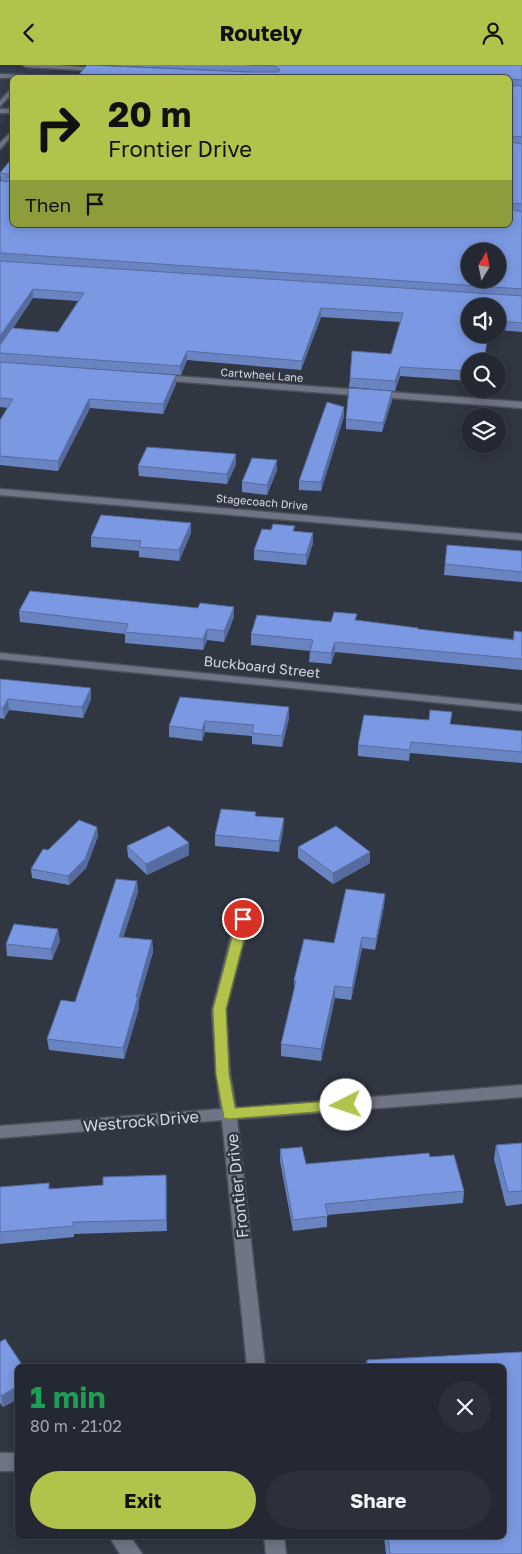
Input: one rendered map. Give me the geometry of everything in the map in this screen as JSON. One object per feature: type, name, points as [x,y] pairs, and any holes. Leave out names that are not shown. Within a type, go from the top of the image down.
[{"type":"street","points":[[26,65],[110,69]]},
{"type":"street","points":[[0,147],[10,135]]},
{"type":"street","name":"Cartwheel Lane","points":[[148,377],[522,405]]},
{"type":"street","name":"Stagecoach Drive","points":[[0,492],[522,537]]},
{"type":"street","name":"Buckboard Street","points":[[0,656],[522,708]]},
{"type":"street","name":"Frontier Drive","points":[[243,919],[219,1009],[222,1074],[229,1114],[256,1364]]},
{"type":"street","name":"Westrock Drive","points":[[0,1132],[522,1091]]},
{"type":"street","points":[[0,1463],[15,1462]]},
{"type":"street","points":[[120,1539],[132,1554]]},
{"type":"street","points":[[274,1539],[276,1554]]},
{"type":"lane","points":[[0,104],[10,93]]},
{"type":"shaded area","points":[[0,67],[51,70],[46,75],[10,75],[10,113],[0,125]]},
{"type":"building","points":[[87,65],[278,72],[280,70],[275,66],[249,65],[522,65],[522,80],[512,79],[512,75],[79,75]]},
{"type":"building","points":[[512,85],[522,86],[522,137],[512,136]]},
{"type":"building","points":[[512,142],[522,144],[522,204],[512,203]]},
{"type":"building","points":[[10,160],[10,175],[0,173]]},
{"type":"building","points":[[0,181],[10,182],[10,227],[512,227],[512,210],[522,212],[522,289],[506,288],[506,243],[461,243],[461,285],[0,253]]},
{"type":"building","points":[[0,261],[522,296],[522,323],[506,322],[506,298],[461,298],[461,343],[487,343],[485,353],[461,353],[461,370],[400,367],[395,381],[350,378],[352,351],[391,354],[403,313],[321,308],[302,361],[187,351],[180,366],[0,353],[0,345],[12,328],[58,332],[84,293],[33,289],[0,336]]},
{"type":"building","points":[[0,362],[176,375],[163,404],[89,399],[58,461],[0,456],[0,420],[13,399],[0,398]]},
{"type":"building","points":[[349,388],[392,391],[383,423],[346,419]]},
{"type":"building","points":[[327,402],[344,407],[321,482],[299,481]]},
{"type":"building","points":[[147,447],[236,454],[227,474],[138,466]]},
{"type":"building","points":[[252,458],[277,460],[267,485],[242,482]]},
{"type":"building","points":[[101,515],[191,523],[179,550],[139,547],[141,541],[91,537]]},
{"type":"building","points":[[273,524],[295,526],[293,531],[313,533],[306,555],[254,550],[262,529],[271,530]]},
{"type":"building","points":[[447,545],[522,551],[522,572],[445,564]]},
{"type":"building","points":[[30,591],[198,608],[200,603],[234,607],[224,631],[207,629],[203,639],[125,632],[128,624],[19,611]]},
{"type":"building","points":[[334,612],[357,614],[355,620],[514,640],[514,631],[522,632],[522,659],[335,642],[331,653],[310,651],[313,640],[251,634],[257,615],[331,622]]},
{"type":"building","points":[[0,679],[91,688],[82,707],[8,699],[3,708],[0,707]]},
{"type":"building","points":[[180,697],[289,707],[282,736],[252,733],[254,725],[205,721],[202,730],[169,726]]},
{"type":"building","points":[[430,710],[452,712],[450,724],[522,731],[522,752],[411,742],[410,750],[358,745],[364,715],[429,720]]},
{"type":"building","points":[[221,809],[256,812],[255,816],[284,818],[279,841],[215,835]]},
{"type":"building","points":[[79,820],[97,827],[85,859],[68,876],[31,869],[43,849],[48,850]]},
{"type":"building","points":[[169,826],[189,843],[146,864],[127,846]]},
{"type":"building","points":[[336,826],[370,852],[333,873],[298,847]]},
{"type":"building","points":[[116,879],[137,881],[119,937],[152,940],[123,1048],[47,1039],[61,1000],[75,1002]]},
{"type":"building","points":[[346,889],[385,894],[376,939],[362,937],[352,988],[335,986],[321,1049],[281,1044],[304,939],[334,943]]},
{"type":"building","points":[[14,924],[58,929],[51,949],[6,944]]},
{"type":"building","points":[[522,1143],[522,1191],[508,1192],[496,1145]]},
{"type":"building","points":[[302,1147],[306,1164],[429,1153],[430,1157],[454,1155],[464,1191],[325,1204],[328,1216],[293,1220],[280,1149]]},
{"type":"building","points":[[166,1175],[166,1220],[73,1222],[73,1226],[0,1232],[0,1187],[49,1183],[49,1189],[103,1185],[103,1177]]},
{"type":"building","points":[[5,1339],[22,1364],[15,1364],[15,1388],[1,1396],[0,1394],[0,1342]]},
{"type":"building","points":[[522,1352],[522,1554],[390,1554],[388,1539],[506,1539],[506,1364],[367,1364],[367,1360]]},
{"type":"route","points":[[243,919],[219,1009],[222,1074],[229,1114],[346,1105]]}]
